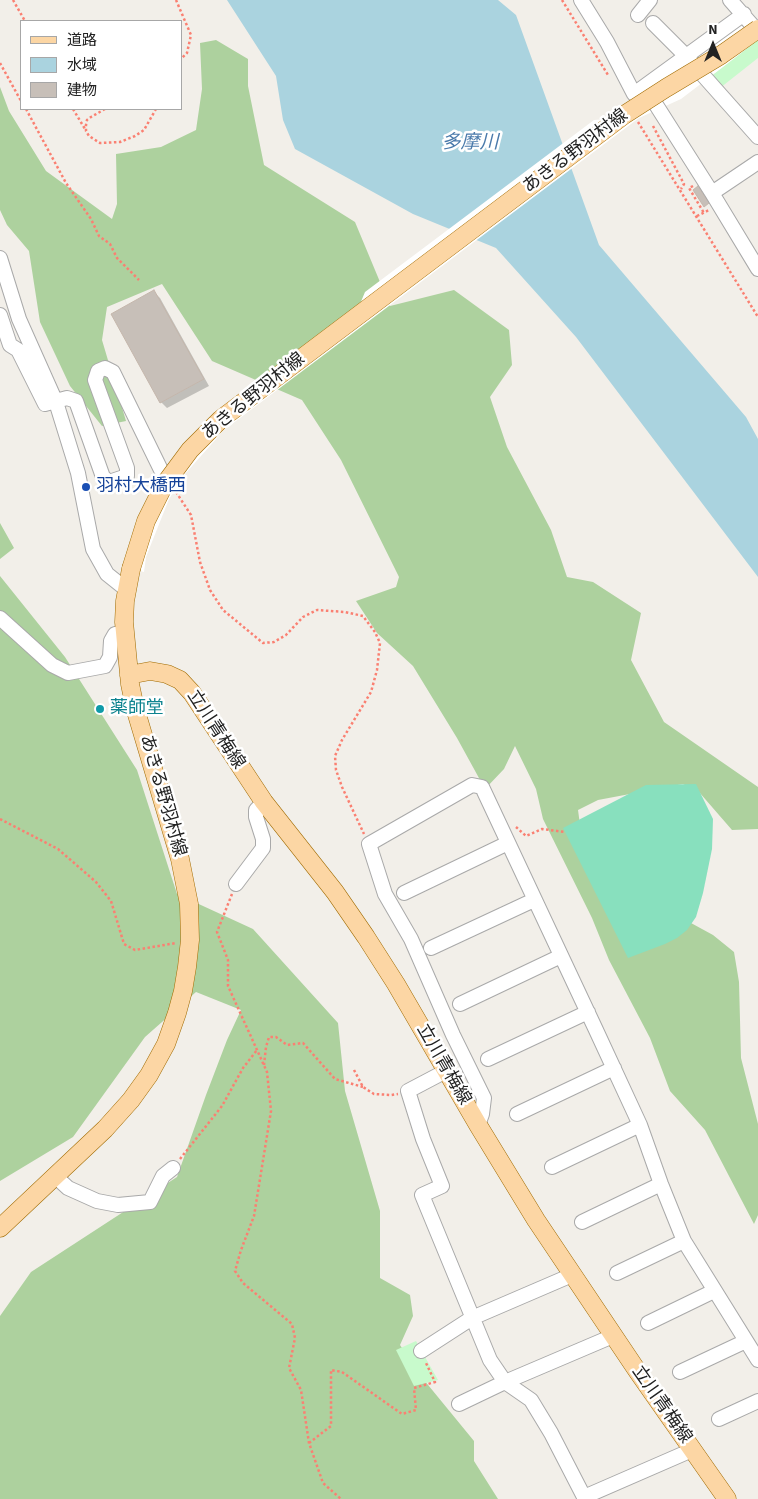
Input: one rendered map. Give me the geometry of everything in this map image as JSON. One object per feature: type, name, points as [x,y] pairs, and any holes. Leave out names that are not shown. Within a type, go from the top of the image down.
[{"type":"main road","name":"あきる野羽村線","points":[[0,1228],[115,1120],[135,1095],[154,1067],[169,1036],[180,1002],[190,940],[189,904],[184,874],[135,708],[124,632],[127,590],[131,569],[146,521],[164,485],[190,450],[221,419],[624,115],[758,31]]},
{"type":"main road","name":"立川青梅線","points":[[129,675],[150,672],[162,673],[175,678],[187,686],[264,802],[329,885],[366,937],[516,1188],[572,1275],[727,1499]]},
{"type":"street","points":[[582,0],[607,42],[634,94],[744,14]]},
{"type":"street","points":[[638,15],[650,0]]},
{"type":"street","points":[[730,0],[758,31]]},
{"type":"street","points":[[653,23],[686,56],[758,137]]},
{"type":"street","points":[[645,86],[758,270]]},
{"type":"street","points":[[712,193],[758,162]]},
{"type":"street","points":[[0,258],[19,319],[56,402],[78,473],[93,549],[107,574],[127,590]]},
{"type":"street","points":[[0,315],[10,345],[18,350],[44,404],[67,398],[76,401],[103,477],[110,482],[127,476],[127,468],[95,380],[98,371],[105,368],[113,372],[161,470]]},
{"type":"street","points":[[0,618],[52,665],[68,673],[105,666],[110,657],[115,634],[124,632]]},
{"type":"street","points":[[478,1125],[482,1114],[484,1098],[453,1035],[411,939],[385,894],[369,844],[472,785],[482,787],[588,1012],[640,1125],[660,1184],[684,1241],[758,1360]]},
{"type":"street","points":[[236,884],[263,848],[263,838],[256,817],[256,810],[264,802]]},
{"type":"street","points":[[404,893],[508,843]]},
{"type":"street","points":[[432,948],[534,900]]},
{"type":"street","points":[[460,1004],[561,956]]},
{"type":"street","points":[[488,1059],[588,1012]]},
{"type":"street","points":[[517,1114],[614,1068]]},
{"type":"street","points":[[446,1071],[408,1091],[422,1139],[442,1186],[422,1195],[490,1360],[505,1382],[531,1400],[552,1433],[582,1498],[602,1494],[692,1450]]},
{"type":"street","points":[[552,1167],[640,1125]]},
{"type":"street","points":[[55,1176],[68,1188],[97,1201],[118,1205],[150,1202],[163,1176],[173,1168]]},
{"type":"street","points":[[582,1222],[660,1184]]},
{"type":"street","points":[[617,1273],[684,1241]]},
{"type":"street","points":[[421,1351],[472,1318],[572,1275]]},
{"type":"street","points":[[648,1323],[714,1292]]},
{"type":"street","points":[[459,1404],[505,1382],[614,1336]]},
{"type":"street","points":[[680,1372],[746,1341]]},
{"type":"street","points":[[719,1419],[758,1401]]},
{"type":"path","points":[[13,0],[24,20]]},
{"type":"path","points":[[176,0],[191,35],[187,54],[182,58]]},
{"type":"path","points":[[562,0],[608,75]]},
{"type":"path","points":[[0,63],[20,99]]},
{"type":"path","points":[[27,110],[66,183],[92,219],[99,236],[110,244],[117,258],[139,280]]},
{"type":"path","points":[[74,110],[89,136],[100,143],[128,140],[144,130],[155,110]]},
{"type":"path","points":[[86,131],[87,120],[103,110]]},
{"type":"path","points":[[634,116],[758,317]]},
{"type":"path","points":[[695,184],[689,188],[704,213]]},
{"type":"path","points":[[161,470],[191,515],[200,562],[210,590],[223,610],[263,643],[274,642],[286,635],[302,617],[317,610],[345,612],[362,616],[375,632],[380,643],[377,670],[371,692],[342,740],[335,756],[336,770],[342,787],[369,844]]},
{"type":"path","points":[[0,819],[58,849],[96,882],[111,901],[124,944],[135,950],[190,940]]},
{"type":"path","points":[[523,835],[526,836],[542,829],[565,832]]},
{"type":"path","points":[[236,884],[217,932],[228,960],[228,986],[266,1072],[271,1111],[254,1216],[240,1250],[235,1271],[243,1283],[292,1324],[295,1338],[289,1368],[301,1390],[309,1443],[322,1483],[341,1499]]},
{"type":"path","points":[[264,1066],[269,1037],[276,1037],[287,1044],[303,1043],[335,1079],[362,1086],[374,1094],[391,1095],[408,1091]]},
{"type":"path","points":[[173,1168],[222,1106],[243,1068],[257,1050]]},
{"type":"path","points":[[354,1070],[362,1086]]},
{"type":"path","points":[[309,1443],[331,1426],[331,1370],[342,1372],[402,1414],[416,1410],[414,1388],[435,1382],[421,1351]]},
{"type":"green space","points":[[216,40],[248,59],[248,86],[264,165],[355,222],[390,306],[454,290],[509,330],[512,365],[490,397],[507,447],[551,530],[567,577],[593,582],[641,613],[631,660],[664,722],[758,787],[758,829],[732,830],[699,792],[683,784],[598,800],[578,810],[581,832],[632,951],[691,923],[713,935],[734,952],[739,982],[741,1058],[758,1124],[758,1215],[754,1224],[705,1130],[670,1091],[650,1038],[609,960],[592,918],[543,819],[536,789],[515,746],[504,769],[485,789],[457,738],[413,666],[377,633],[356,601],[396,587],[399,577],[341,460],[302,400],[212,361],[162,284],[107,307],[102,340],[126,421],[102,426],[70,386],[40,322],[29,251],[7,225],[0,210],[0,87],[9,111],[46,171],[112,219],[117,204],[116,154],[161,147],[196,130],[202,89],[200,43]]},
{"type":"green space","points":[[758,40],[758,58],[720,88],[711,76]]},
{"type":"green space","points":[[0,523],[14,548],[0,559]]},
{"type":"green space","points":[[0,576],[65,657],[137,770],[177,894],[253,929],[338,1023],[345,1091],[380,1211],[380,1278],[410,1295],[413,1316],[400,1345],[424,1380],[474,1441],[474,1461],[498,1499],[0,1499],[0,1316],[31,1272],[177,1177],[227,1040],[241,1010],[196,992],[145,1037],[73,1137],[0,1181]]},
{"type":"green space","points":[[696,784],[713,819],[712,849],[696,917],[687,930],[677,938],[628,958],[563,828],[646,785]]},
{"type":"green space","points":[[416,1341],[438,1380],[414,1386],[396,1350]]},
{"type":"water","name":"多摩川","points":[[227,0],[498,0],[516,15],[599,245],[746,417],[758,439],[758,577],[576,337],[496,248],[413,214],[295,149],[283,120],[276,76]]},
{"type":"pier","points":[[744,18],[758,39],[736,57],[681,99],[639,118],[224,430],[185,474],[169,499],[146,557],[144,572],[127,568],[169,469],[360,304],[365,292],[594,120],[608,119]]},
{"type":"building","points":[[698,186],[709,203],[704,207],[693,190]]},
{"type":"building","points":[[154,290],[204,379],[160,403],[111,314]]},
{"type":"place","name":"羽村大橋西","points":[[86,487]]},
{"type":"place","name":"薬師堂","points":[[100,709]]}]
